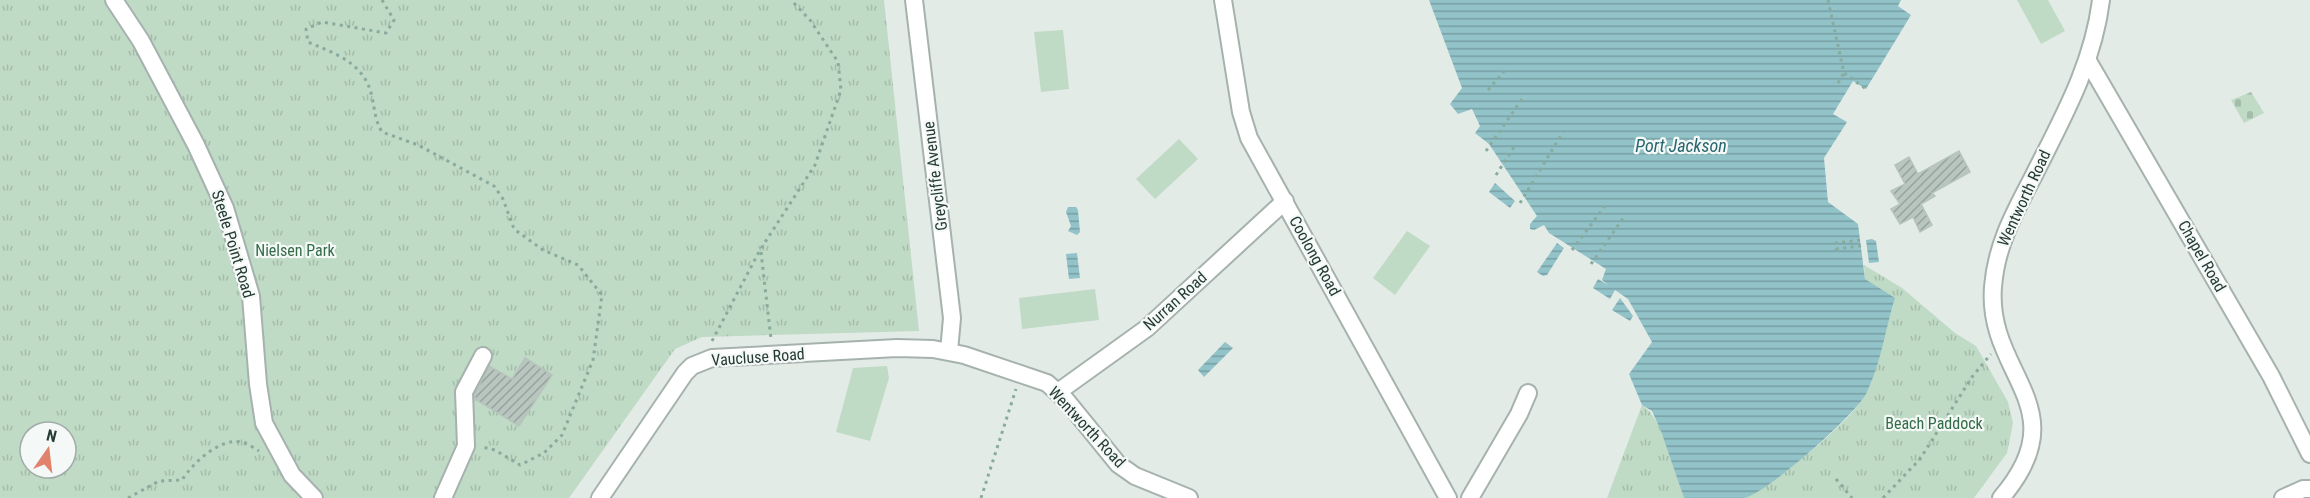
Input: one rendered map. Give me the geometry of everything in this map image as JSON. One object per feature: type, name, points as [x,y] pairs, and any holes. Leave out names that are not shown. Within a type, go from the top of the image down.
[{"type":"street","name":"Steele Point Road","points":[[114,0],[141,41],[196,145],[225,208],[251,296],[258,384],[264,423],[292,475],[314,498]]},
{"type":"street","name":"Greycliffe Avenue","points":[[914,0],[952,318],[949,351]]},
{"type":"street","name":"Coolong Road","points":[[1223,0],[1244,124],[1448,498]]},
{"type":"street","name":"Wentworth Road","points":[[2001,498],[2027,459],[2033,425],[2024,387],[1997,332],[1993,289],[1996,264],[2010,222],[2077,91],[2096,34],[2101,0]]},
{"type":"street","name":"Chapel Road","points":[[2088,61],[2265,365],[2310,454]]},
{"type":"street","name":"Nurran Road","points":[[1058,392],[1147,328],[1285,201]]},
{"type":"street","name":"Vaucluse Road","points":[[600,498],[674,387],[692,366],[701,362],[712,358],[897,348],[949,351]]},
{"type":"street","name":"Wentworth Road","points":[[949,351],[1047,383],[1058,392],[1110,456],[1152,491],[1189,498]]},
{"type":"street","points":[[443,498],[466,446],[464,392],[483,356]]},
{"type":"street","points":[[1470,498],[1519,414],[1528,393]]},
{"type":"street","points":[[2283,498],[2303,489],[2310,489]]},
{"type":"path","points":[[382,0],[394,20],[386,33],[322,22],[306,29],[308,42],[348,59],[364,77],[372,96],[373,117],[382,132],[418,145],[494,186],[503,199],[514,230],[543,250],[578,265],[602,295],[593,360],[562,435],[544,453],[520,465],[495,450],[466,446]]},
{"type":"path","points":[[712,341],[760,250],[815,165],[841,90],[838,62],[810,20],[791,0]]},
{"type":"path","points":[[1828,0],[1844,73],[1838,83]]},
{"type":"path","points":[[1488,90],[1506,69]]},
{"type":"path","points":[[1844,73],[1866,88]]},
{"type":"path","points":[[1486,151],[1522,99]]},
{"type":"path","points":[[1520,204],[1563,132]]},
{"type":"path","points":[[1496,174],[1516,144]]},
{"type":"path","points":[[1572,250],[1608,202]]},
{"type":"path","points":[[1591,264],[1624,217]]},
{"type":"path","points":[[1860,240],[1836,243],[1836,249],[1861,246]]},
{"type":"path","points":[[760,250],[771,339]]},
{"type":"path","points":[[1882,498],[1920,459],[1986,358]]},
{"type":"path","points":[[981,498],[1016,387]]},
{"type":"path","points":[[128,498],[159,481],[182,480],[191,466],[223,446],[240,442],[263,453]]},
{"type":"path","points":[[1836,479],[1852,498]]},
{"type":"green space","name":"Nielsen Park","points":[[0,0],[884,0],[919,331],[702,337],[675,349],[569,498],[0,498]]},
{"type":"green space","points":[[2017,0],[2048,0],[2065,31],[2041,44]]},
{"type":"green space","points":[[1063,30],[1069,89],[1041,92],[1034,32]]},
{"type":"green space","points":[[2251,92],[2264,113],[2244,123],[2231,100]]},
{"type":"green space","points":[[1179,139],[1198,159],[1155,199],[1136,179]]},
{"type":"green space","points":[[1407,231],[1430,246],[1395,295],[1373,278]]},
{"type":"green space","name":"Beach Paddock","points":[[1864,265],[1902,288],[1955,333],[1976,346],[2008,402],[2013,423],[2007,453],[1974,498],[1745,498],[1776,478],[1826,439],[1854,410],[1869,388],[1879,361],[1887,322],[1865,279]]},
{"type":"green space","points":[[1095,289],[1099,320],[1022,329],[1019,298]]},
{"type":"green space","points":[[887,366],[889,378],[870,441],[836,432],[853,368]]},
{"type":"green space","points":[[1642,405],[1650,412],[1663,434],[1684,498],[1607,498]]},
{"type":"water","name":"Port Jackson","points":[[1429,0],[1901,0],[1898,6],[1911,15],[1866,89],[1853,81],[1833,114],[1847,122],[1824,158],[1828,202],[1858,224],[1865,279],[1895,298],[1879,359],[1866,394],[1845,419],[1790,469],[1744,498],[1684,498],[1661,431],[1652,411],[1642,405],[1629,374],[1652,342],[1628,299],[1615,290],[1610,299],[1593,288],[1598,279],[1608,285],[1602,280],[1606,269],[1549,233],[1544,225],[1534,230],[1530,229],[1530,224],[1537,216],[1489,144],[1475,133],[1480,126],[1472,109],[1458,114],[1450,104],[1462,88]]},
{"type":"water","points":[[1495,183],[1515,201],[1510,208],[1489,192]]},
{"type":"water","points":[[1068,207],[1076,207],[1078,210],[1080,232],[1077,235],[1068,231],[1071,226],[1066,212]]},
{"type":"water","points":[[1866,240],[1876,241],[1879,262],[1869,263]]},
{"type":"water","points":[[1557,243],[1564,248],[1547,275],[1543,276],[1537,272]]},
{"type":"water","points":[[1077,253],[1080,278],[1069,279],[1066,254]]},
{"type":"water","points":[[1620,298],[1633,316],[1630,321],[1612,310]]},
{"type":"water","points":[[1225,342],[1233,348],[1204,377],[1198,370]]},
{"type":"building","points":[[1959,151],[1970,172],[1932,193],[1935,196],[1921,204],[1932,225],[1920,232],[1913,217],[1900,224],[1891,209],[1900,204],[1891,191],[1905,184],[1895,165],[1909,157],[1918,174]]},
{"type":"building","points":[[525,358],[552,375],[519,426],[475,399],[475,394],[489,366],[512,379]]}]
